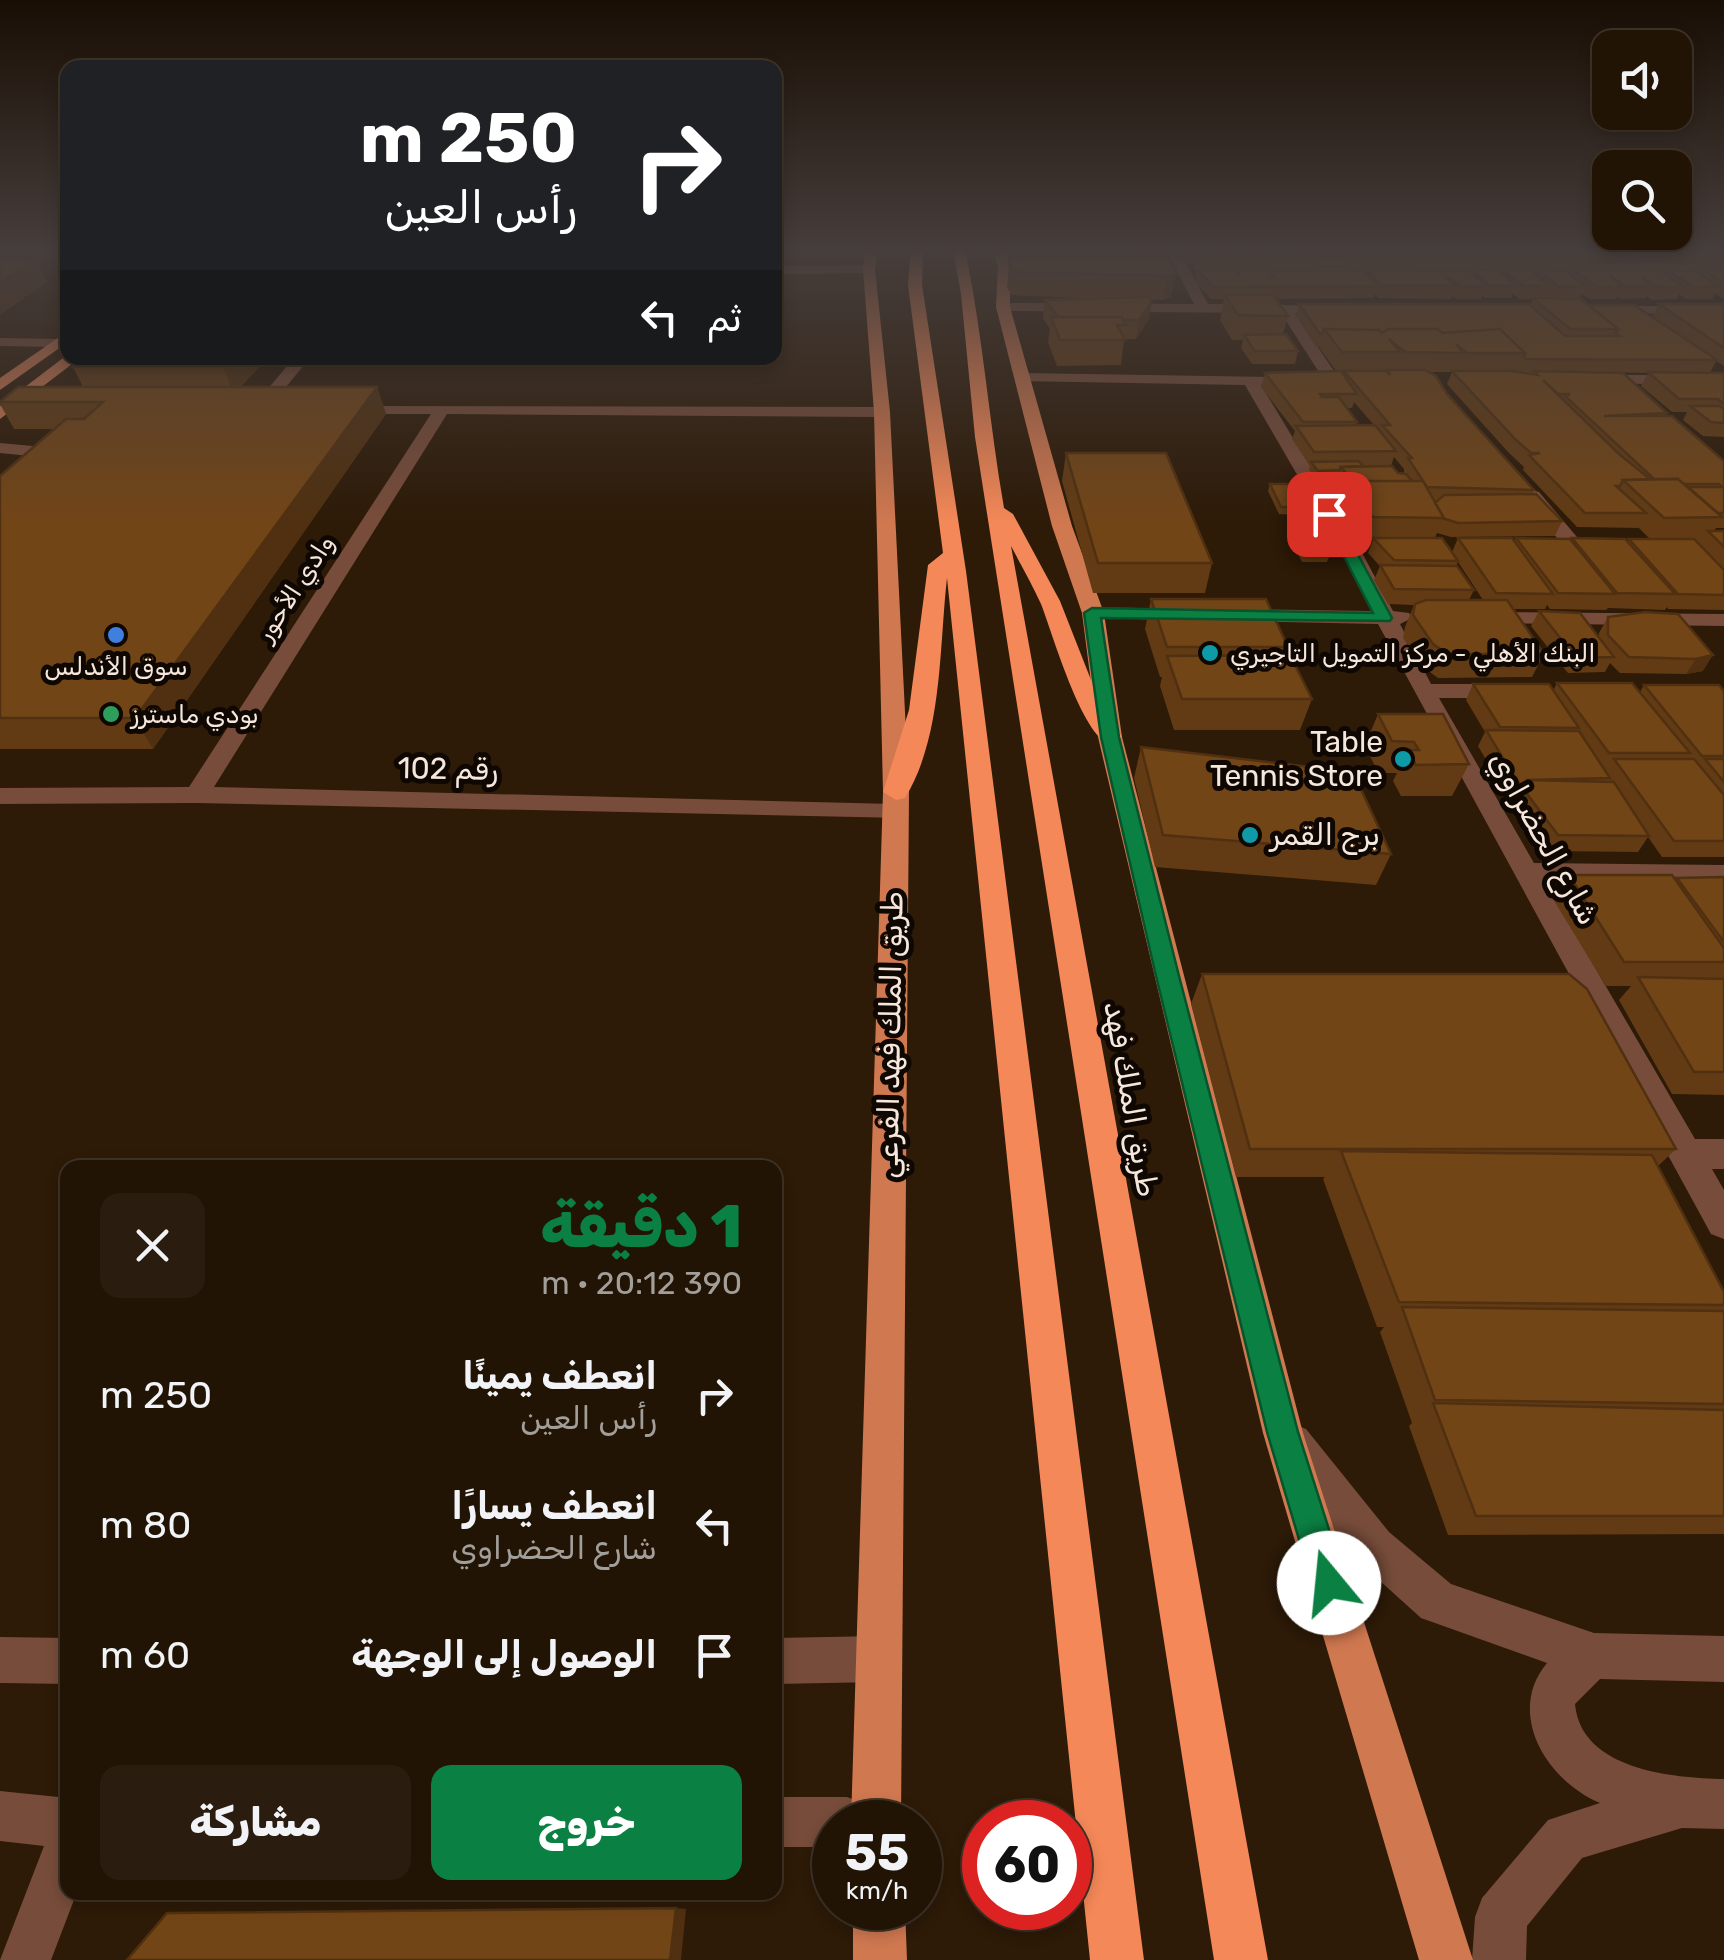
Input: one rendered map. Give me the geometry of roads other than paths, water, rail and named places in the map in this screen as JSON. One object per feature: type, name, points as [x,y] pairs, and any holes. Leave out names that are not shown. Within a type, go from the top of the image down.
[{"type":"highway","points":[[923,340],[1117,1960]]},
{"type":"highway","name":"طريق الملك فهد","points":[[974,340],[993,495],[1242,1960]]},
{"type":"highway","points":[[993,495],[1050,601],[1082,685],[1110,737]]},
{"type":"highway","points":[[895,802],[918,726],[938,565],[952,556]]},
{"type":"main road","points":[[0,385],[60,340]]},
{"type":"main road","name":"طريق الملك فهد الفرعي","points":[[876,340],[895,802],[876,1800]]},
{"type":"main road","points":[[1012,340],[1062,526],[1092,613],[1110,737],[1282,1432],[1446,1960]]},
{"type":"main road","points":[[4,411],[63,365]]},
{"type":"main road","points":[[879,1930],[880,1960]]},
{"type":"street","points":[[0,342],[32,340]]},
{"type":"street","points":[[1306,340],[1333,380]]},
{"type":"street","points":[[241,408],[269,408],[297,365]]},
{"type":"street","points":[[1709,366],[1724,378]]},
{"type":"street","points":[[1023,378],[1283,380]]},
{"type":"street","points":[[1566,380],[1724,378]]},
{"type":"street","name":"شارع الحضراوي","points":[[1250,380],[1358,547],[1384,618],[1724,1222]]},
{"type":"street","points":[[1622,380],[1637,394]]},
{"type":"street","points":[[4,411],[47,408]]},
{"type":"street","points":[[332,409],[882,412]]},
{"type":"street","name":"وادي الأحور","points":[[196,795],[441,410]]},
{"type":"street","points":[[0,448],[65,454],[0,512]]},
{"type":"street","points":[[1524,486],[1575,547]]},
{"type":"street","points":[[1092,613],[1424,618]]},
{"type":"street","points":[[1464,618],[1724,620]]},
{"type":"street","points":[[1424,691],[1536,692]]},
{"type":"street","name":"رقم 102","points":[[0,796],[895,802]]},
{"type":"street","points":[[1528,872],[1724,874]]},
{"type":"street","points":[[1172,992],[1210,992]]},
{"type":"street","points":[[1559,996],[1598,996]]},
{"type":"street","points":[[1686,1154],[1724,1154]]},
{"type":"street","points":[[1282,1432],[1374,1547],[1438,1602],[1594,1656],[1724,1659]]},
{"type":"street","points":[[1594,1656],[1569,1673],[1552,1696],[1553,1716],[1562,1738],[1598,1777],[1703,1804]]},
{"type":"street","points":[[782,1661],[879,1659]]},
{"type":"street","points":[[0,1660],[60,1660]]},
{"type":"street","points":[[1499,1960],[1502,1917],[1566,1838],[1703,1804]]},
{"type":"street","points":[[0,1816],[60,1822]]},
{"type":"street","points":[[782,1822],[812,1822]]},
{"type":"street","points":[[24,1960],[60,1870]]},
{"type":"place","name":"سوق الأندلس","points":[[116,635]]},
{"type":"place","name":"البنك الأهلي - مركز التمويل التاجيري","points":[[1210,653]]},
{"type":"place","name":"بودي ماسترز","points":[[111,714]]},
{"type":"place","name":"Table Tennis Store","points":[[1403,759]]},
{"type":"place","name":"برج القمر","points":[[1250,835]]}]
